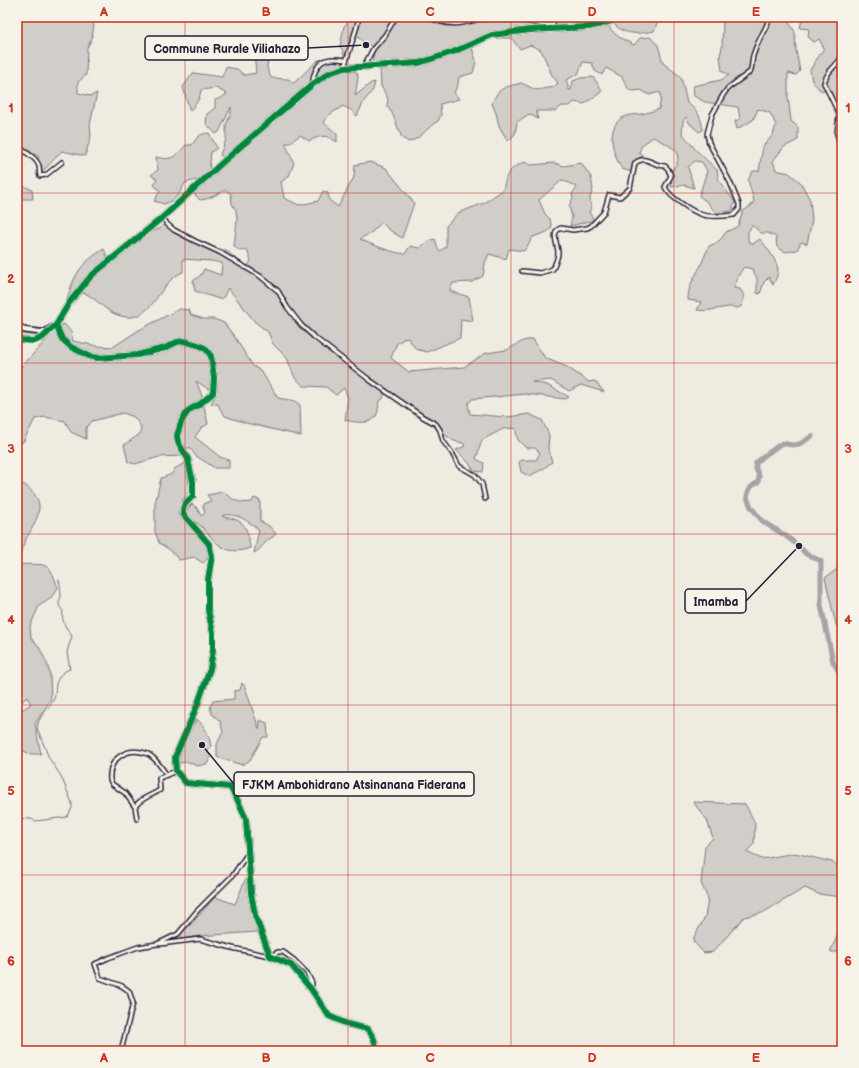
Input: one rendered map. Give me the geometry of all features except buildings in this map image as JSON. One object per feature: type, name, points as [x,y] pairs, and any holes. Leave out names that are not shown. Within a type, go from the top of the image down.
[{"type":"street","points":[[344,68],[359,17]]},
{"type":"street","points":[[364,66],[373,49],[385,35],[396,17]]},
{"type":"street","points":[[428,17],[439,22],[452,24],[462,24],[478,18],[508,18],[553,27]]},
{"type":"street","points":[[553,27],[556,17]]},
{"type":"street","points":[[592,17],[606,23]]},
{"type":"street","points":[[17,340],[35,341],[43,337],[56,325],[69,302],[91,276],[163,217],[223,162],[313,84],[329,74],[344,68],[420,63],[453,52],[492,35],[553,27],[588,27],[624,17]]},
{"type":"street","points":[[522,271],[540,273],[553,268],[558,255],[555,233],[561,228],[573,230],[587,228],[593,224],[604,212],[609,195],[620,197],[628,191],[634,172],[635,163],[640,159],[644,159],[660,166],[665,166],[668,169],[671,176],[665,188],[669,194],[681,203],[704,216],[734,215],[739,209],[739,204],[730,182],[709,143],[707,134],[708,126],[715,108],[728,88],[750,72],[754,52],[770,17]]},
{"type":"street","points":[[842,56],[838,63],[828,72],[824,83],[839,114],[837,134],[842,149]]},
{"type":"street","points":[[313,84],[313,76],[323,62],[327,60],[346,60]]},
{"type":"street","points":[[17,147],[35,160],[38,165],[40,176],[46,175],[62,162]]},
{"type":"street","points":[[163,217],[174,230],[219,252],[260,276],[278,291],[287,307],[301,325],[314,337],[371,381],[436,424],[440,430],[443,441],[459,466],[475,474],[482,484],[485,499]]},
{"type":"street","points":[[17,325],[24,330],[45,332],[56,325]]},
{"type":"street","points":[[56,325],[62,339],[71,346],[93,357],[137,355],[165,348],[177,342],[184,341],[205,348],[211,356],[214,378],[214,393],[189,410],[182,420],[177,435],[178,442],[188,459],[193,482],[193,496],[184,504],[182,509],[183,514],[209,544],[212,556],[208,580],[208,610],[213,633],[213,650],[210,669],[198,706],[175,757],[176,771],[186,783],[230,787],[243,811],[246,819],[251,893],[256,915],[270,956]]},
{"type":"street","points":[[138,819],[135,807],[125,793],[112,784],[110,780],[111,767],[116,758],[129,751],[136,751],[150,755],[168,775]]},
{"type":"street","points":[[135,807],[139,800],[160,790],[159,778],[176,771]]},
{"type":"street","points":[[156,944],[178,934],[197,911],[233,875],[248,853]]},
{"type":"street","points":[[122,1051],[133,1003],[129,990],[100,978],[95,964],[138,947],[200,939],[270,956],[292,965],[311,988],[329,1016],[347,1024],[368,1029],[374,1039],[377,1051]]},
{"type":"street","points":[[270,956],[278,952],[288,955],[307,973],[312,983],[311,988]]},
{"type":"shaded area","points":[[17,17],[83,17],[88,18],[94,25],[92,38],[87,48],[86,75],[78,82],[78,93],[91,96],[97,93],[90,125],[91,136],[85,156],[62,151],[43,171],[39,165],[38,156],[17,143]]},
{"type":"shaded area","points":[[353,17],[662,17],[657,23],[654,31],[648,32],[632,33],[622,30],[613,23],[608,25],[616,35],[634,45],[640,38],[650,37],[658,45],[663,63],[681,77],[687,103],[694,108],[698,114],[703,130],[699,132],[690,124],[686,117],[683,121],[682,133],[696,150],[717,170],[719,181],[735,202],[732,211],[716,213],[707,202],[699,196],[707,171],[702,162],[695,161],[688,167],[694,188],[684,185],[671,187],[672,171],[678,161],[677,151],[653,137],[642,145],[639,152],[643,156],[635,162],[632,172],[622,169],[616,157],[612,142],[614,129],[617,123],[624,117],[643,114],[659,109],[661,98],[660,92],[649,95],[641,90],[629,90],[622,77],[606,68],[602,75],[595,71],[592,63],[583,62],[578,74],[566,80],[569,90],[571,90],[573,81],[581,78],[593,77],[602,90],[600,93],[584,104],[574,102],[570,106],[562,106],[555,111],[536,111],[538,119],[529,114],[517,122],[515,134],[508,141],[499,126],[492,104],[497,94],[506,87],[521,83],[536,90],[554,87],[558,83],[552,75],[541,50],[530,45],[520,49],[511,38],[493,38],[472,48],[476,61],[473,73],[459,77],[454,93],[459,99],[440,104],[441,115],[438,121],[417,138],[409,142],[402,138],[392,113],[387,106],[388,99],[381,86],[380,70],[372,63],[375,47],[372,47],[356,36],[347,58],[344,56],[343,50],[340,47],[344,26]]},
{"type":"shaded area","points":[[679,17],[787,17],[786,18],[795,32],[796,51],[800,71],[796,75],[788,73],[788,97],[791,121],[798,127],[798,140],[784,147],[773,161],[776,170],[789,173],[801,183],[810,200],[812,220],[807,244],[801,242],[797,250],[785,252],[777,247],[776,237],[768,233],[761,233],[752,225],[748,232],[748,241],[753,244],[760,239],[774,258],[778,272],[773,285],[769,277],[764,282],[760,294],[757,293],[757,278],[752,269],[744,267],[739,274],[734,288],[740,289],[744,296],[742,306],[737,308],[729,307],[702,311],[697,310],[701,302],[688,300],[689,290],[709,246],[721,239],[726,232],[738,226],[743,211],[751,206],[754,201],[748,180],[753,171],[759,171],[763,146],[773,135],[776,125],[770,113],[758,109],[753,120],[737,129],[735,121],[740,119],[738,107],[705,102],[694,96],[693,86],[721,80],[729,75],[722,71],[720,56],[722,47],[723,22],[704,19],[684,20]]},
{"type":"shaded area","points":[[793,17],[842,17],[842,123],[840,112],[829,92],[820,90],[812,81],[810,70],[824,48],[819,39],[814,42],[808,37],[809,29],[800,28],[802,19]]},
{"type":"shaded area","points":[[254,52],[268,56],[267,68],[271,78],[288,79],[294,83],[318,60],[343,61],[344,64],[358,74],[355,96],[371,83],[375,82],[373,90],[364,101],[357,116],[351,110],[343,106],[329,115],[323,122],[337,134],[337,142],[323,136],[309,141],[300,135],[290,143],[285,143],[294,163],[289,176],[281,182],[284,198],[299,205],[318,201],[323,191],[328,193],[329,200],[338,207],[354,177],[355,165],[370,162],[386,168],[414,203],[402,238],[388,229],[382,222],[372,232],[360,239],[375,246],[405,254],[410,246],[419,248],[428,241],[435,239],[439,251],[446,247],[446,226],[458,213],[484,203],[503,190],[509,172],[524,162],[531,165],[554,163],[564,166],[581,163],[591,177],[593,189],[590,198],[591,209],[589,212],[594,220],[570,226],[572,218],[569,206],[573,198],[572,194],[577,187],[562,180],[539,200],[545,214],[550,219],[552,228],[547,232],[533,237],[524,251],[509,249],[506,259],[489,254],[485,263],[483,276],[472,282],[453,283],[450,291],[469,297],[473,321],[461,319],[460,338],[427,352],[416,349],[407,337],[397,343],[391,358],[409,372],[464,367],[486,353],[507,350],[523,341],[533,339],[545,358],[567,367],[589,382],[595,381],[604,392],[581,385],[569,391],[551,380],[532,382],[547,385],[569,397],[565,399],[526,394],[472,399],[468,404],[470,414],[507,417],[529,414],[542,420],[549,435],[548,448],[552,462],[543,469],[529,476],[521,472],[519,462],[522,460],[536,460],[540,453],[535,448],[526,448],[518,440],[515,428],[503,429],[482,440],[476,459],[484,463],[483,472],[474,471],[469,463],[456,450],[465,446],[463,443],[454,441],[444,434],[386,388],[383,399],[379,401],[378,412],[375,418],[367,422],[345,420],[348,398],[344,388],[336,395],[326,387],[304,386],[295,378],[287,358],[273,344],[268,332],[255,322],[228,288],[223,298],[219,299],[195,291],[193,281],[201,275],[204,269],[221,275],[222,263],[183,259],[183,272],[174,277],[167,284],[148,308],[141,314],[132,317],[121,316],[111,312],[89,295],[84,293],[67,300],[72,283],[76,276],[84,264],[96,254],[104,249],[108,259],[123,251],[149,232],[160,229],[164,223],[176,232],[203,247],[226,250],[237,260],[248,266],[251,261],[247,250],[240,251],[234,246],[237,220],[236,210],[232,204],[231,194],[226,190],[200,200],[193,193],[201,184],[196,180],[185,183],[175,198],[164,204],[154,201],[160,191],[154,185],[157,179],[151,175],[158,170],[156,157],[173,157],[186,145],[192,145],[199,136],[206,133],[209,133],[217,148],[211,152],[209,174],[229,161],[220,155],[226,139],[226,125],[231,113],[231,107],[219,132],[216,134],[206,124],[207,114],[215,108],[215,100],[227,94],[216,88],[201,90],[199,99],[190,111],[183,87],[193,73],[222,77],[226,67],[237,69],[244,75],[256,73]]},
{"type":"shaded area","points":[[17,177],[24,186],[32,190],[33,199],[17,199]]},
{"type":"shaded area","points":[[179,309],[189,310],[191,315],[204,319],[214,319],[224,323],[253,366],[261,371],[278,398],[295,401],[300,405],[301,436],[246,423],[225,416],[218,404],[211,404],[216,394],[196,381],[201,393],[208,424],[201,428],[195,437],[220,457],[229,460],[229,468],[215,468],[196,456],[189,447],[181,456],[159,457],[135,464],[128,462],[124,445],[140,434],[141,427],[134,417],[123,413],[92,421],[86,428],[86,439],[71,432],[65,421],[45,417],[35,419],[23,442],[17,443],[17,370],[56,329],[64,324],[71,332],[73,341],[97,346],[113,347],[139,330]]},
{"type":"shaded area","points":[[17,330],[33,331],[41,336],[30,340],[17,337]]},
{"type":"shaded area","points":[[185,463],[191,494],[183,499],[178,514],[207,544],[210,556],[203,563],[194,557],[179,560],[170,550],[159,543],[155,531],[155,503],[161,478],[172,474],[174,469]]},
{"type":"shaded area","points":[[17,481],[25,485],[37,498],[39,509],[17,564]]},
{"type":"shaded area","points":[[223,492],[240,502],[252,502],[254,498],[260,500],[260,521],[269,526],[276,534],[254,553],[259,530],[242,518],[232,515],[222,516],[232,518],[242,523],[245,527],[250,548],[234,551],[222,547],[199,525],[185,516],[188,508],[192,504],[197,508],[201,516],[205,513],[203,506],[205,503],[211,501],[207,495]]},
{"type":"shaded area","points":[[842,555],[842,630],[836,625],[825,578],[837,569]]},
{"type":"shaded area","points":[[17,564],[45,566],[55,578],[58,588],[50,599],[39,606],[30,626],[31,638],[39,647],[47,663],[50,675],[51,699],[35,724],[41,754],[30,754],[17,748],[17,723],[21,722],[18,716],[23,709],[31,704],[27,697],[17,706]]},
{"type":"shaded area","points":[[242,683],[245,687],[259,729],[260,720],[267,723],[268,737],[263,737],[250,760],[242,765],[217,757],[217,744],[223,732],[220,721],[212,714],[210,707],[213,701],[234,699],[234,691],[240,690]]},
{"type":"shaded area","points":[[197,719],[203,725],[208,735],[211,747],[207,752],[211,757],[207,764],[197,766],[188,762],[178,763],[185,740]]},
{"type":"shaded area","points":[[693,802],[745,804],[755,823],[754,844],[746,852],[762,859],[795,853],[832,862],[842,869],[842,897],[818,894],[805,888],[762,913],[744,917],[713,952],[704,953],[693,941],[705,917],[708,899],[701,883],[705,846],[713,838],[707,820]]},
{"type":"shaded area","points":[[246,878],[257,932],[199,936],[175,940],[215,897],[235,904]]},
{"type":"shaded area","points":[[842,925],[842,949],[838,952],[830,952],[840,926]]},
{"type":"waterway","points":[[812,436],[794,445],[782,443],[756,463],[756,469],[759,476],[758,482],[751,487],[747,495],[751,507],[763,522],[783,534],[799,546],[806,554],[821,561],[821,605],[833,662],[842,677]]},
{"type":"waterway","points":[[17,818],[36,821],[67,817],[72,808],[72,803],[61,776],[49,758],[37,728],[41,717],[53,701],[58,679],[63,673],[70,669],[67,652],[72,636],[64,624],[63,611],[59,605],[61,595],[59,580]]},
{"type":"cycle path","points":[[17,340],[35,341],[43,337],[56,325],[69,303],[91,276],[163,217],[223,162],[313,84],[329,73],[344,68],[419,63],[453,52],[492,35],[530,30],[588,27],[624,17]]},
{"type":"cycle path","points":[[56,325],[62,339],[71,347],[89,356],[98,358],[137,355],[165,348],[177,342],[184,341],[205,348],[211,356],[214,378],[213,393],[200,404],[189,410],[182,420],[177,435],[178,442],[188,459],[193,482],[193,496],[184,506],[183,514],[209,544],[212,556],[208,580],[208,610],[213,633],[213,650],[210,669],[197,706],[175,757],[176,771],[186,783],[230,787],[246,819],[251,893],[255,915],[270,956],[291,965],[311,989],[329,1016],[347,1024],[368,1029],[374,1039],[377,1051]]},
{"type":"place","name":"Commune Rurale Viliahazo","points":[[366,45]]},
{"type":"place","name":"Imamba","points":[[799,546]]},
{"type":"place","name":"FJKM Ambohidrano Atsinanana Fiderana","points":[[202,745]]}]
